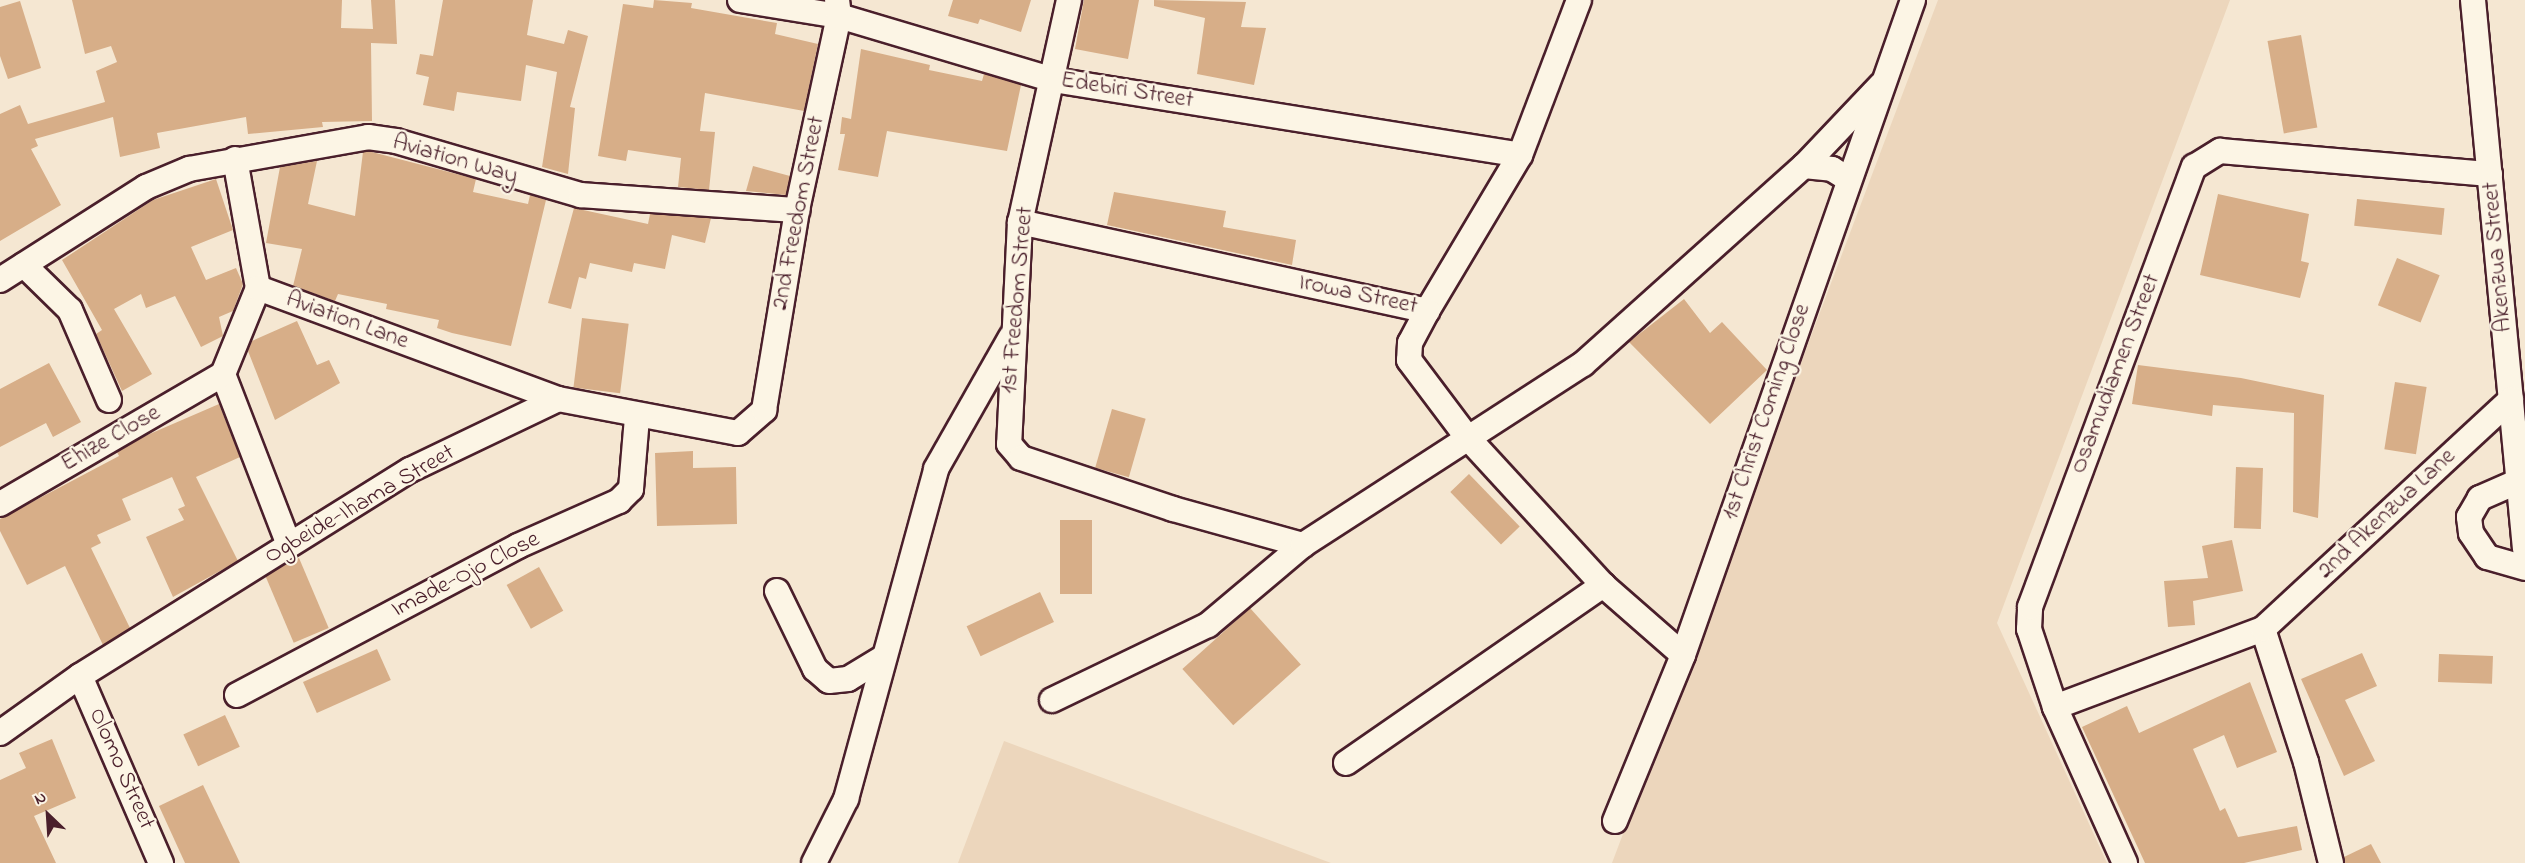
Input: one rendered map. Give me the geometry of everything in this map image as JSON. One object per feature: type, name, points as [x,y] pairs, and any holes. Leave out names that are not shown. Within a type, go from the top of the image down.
[{"type":"street","name":"Edebiri Street","points":[[740,0],[838,8],[1054,80],[1520,155]]},
{"type":"street","name":"1st Freedom Street","points":[[1069,0],[1054,80],[1020,222],[1008,425],[1009,444],[1021,458],[1173,509],[1303,545]]},
{"type":"street","name":"Irowa Street","points":[[1020,222],[1427,311],[1520,155],[1579,0]]},
{"type":"street","name":"1st Christ Coming Close","points":[[1615,821],[1683,655],[1912,0]]},
{"type":"street","name":"Akenzua Street","points":[[2473,0],[2490,174],[2516,360],[2511,399],[2525,549]]},
{"type":"street","name":"2nd Freedom Street","points":[[637,418],[738,434],[764,410],[797,210],[838,8]]},
{"type":"street","points":[[1052,700],[1208,625],[1303,545],[1583,364],[1804,166],[1881,86]]},
{"type":"street","name":"Aviation Way","points":[[0,280],[146,187],[189,170],[235,159],[368,137],[396,141],[581,195],[797,210]]},
{"type":"street","name":"Osamudiamen Street","points":[[2125,863],[2055,707],[2029,629],[2034,591],[2194,167],[2220,151],[2490,174]]},
{"type":"street","name":"Aviation Lane","points":[[235,159],[258,288],[558,399]]},
{"type":"street","points":[[1804,166],[1832,169],[1848,179]]},
{"type":"street","points":[[24,265],[70,310],[109,400]]},
{"type":"street","points":[[258,288],[223,374],[289,545]]},
{"type":"street","points":[[1427,311],[1410,343],[1409,360],[1467,437],[1603,585],[1683,655]]},
{"type":"street","points":[[814,863],[846,799],[936,469],[1013,332]]},
{"type":"street","name":"Ehize Close","points":[[0,504],[223,374]]},
{"type":"street","points":[[558,399],[637,418]]},
{"type":"street","name":"Ogbeide-Ihama Street","points":[[0,734],[80,676],[410,470],[558,399]]},
{"type":"street","name":"2nd Akenzua Lane","points":[[2055,707],[2263,629],[2511,399]]},
{"type":"street","name":"Imade-Ojo Close","points":[[237,695],[518,546],[619,501],[631,489],[637,418]]},
{"type":"street","points":[[2519,481],[2480,498],[2469,517],[2471,533],[2487,556],[2525,568]]},
{"type":"street","points":[[1346,763],[1603,585]]},
{"type":"street","points":[[777,591],[816,669],[829,681],[848,679],[884,657]]},
{"type":"street","points":[[2263,629],[2306,762],[2331,863]]},
{"type":"street","name":"Olomo Street","points":[[80,676],[161,863]]},
{"type":"shaded area","points":[[1938,0],[2230,0],[1997,623],[2107,863],[1612,863]]},
{"type":"shaded area","points":[[1004,741],[1331,863],[958,863]]},
{"type":"building","points":[[72,0],[342,0],[341,28],[373,29],[371,0],[395,0],[397,44],[371,43],[372,121],[322,122],[323,127],[248,134],[246,117],[157,133],[160,148],[120,157],[113,117],[35,139],[38,146],[31,149],[61,205],[0,241],[0,114],[20,105],[28,124],[105,102],[96,71],[117,62],[111,46],[85,54]]},
{"type":"building","points":[[443,0],[533,0],[527,35],[564,44],[568,30],[588,36],[570,107],[575,108],[568,174],[542,167],[557,72],[526,65],[521,101],[457,92],[454,111],[423,105],[429,77],[416,74],[420,54],[433,56]]},
{"type":"building","points":[[654,0],[692,3],[691,8],[777,23],[775,34],[818,44],[804,111],[705,93],[700,131],[715,132],[709,190],[678,187],[681,158],[628,150],[626,161],[598,156],[623,4],[653,8]]},
{"type":"building","points":[[953,0],[1031,0],[1021,32],[980,19],[978,24],[948,16]]},
{"type":"building","points":[[1084,0],[1139,0],[1128,59],[1075,49]]},
{"type":"building","points":[[1154,0],[1246,2],[1241,27],[1266,28],[1254,85],[1197,74],[1205,18],[1154,6]]},
{"type":"building","points":[[20,1],[41,68],[8,79],[0,56],[0,7]]},
{"type":"building","points":[[2301,35],[2317,128],[2284,133],[2268,41]]},
{"type":"building","points":[[861,49],[930,65],[929,70],[982,81],[984,74],[1021,85],[1007,151],[887,131],[878,177],[838,170],[845,134],[840,134],[842,117],[851,119]]},
{"type":"building","points":[[368,151],[476,179],[473,192],[528,204],[530,195],[546,200],[511,346],[437,328],[439,320],[386,309],[387,304],[338,294],[335,301],[293,286],[302,249],[266,243],[280,167],[317,161],[308,204],[355,216],[363,152]]},
{"type":"building","points":[[753,166],[790,176],[786,195],[746,191]]},
{"type":"building","points":[[216,179],[233,230],[191,247],[206,280],[236,268],[243,284],[233,311],[219,317],[223,336],[201,347],[175,296],[146,308],[141,294],[114,309],[152,374],[122,391],[96,334],[102,330],[62,260],[153,200]]},
{"type":"building","points":[[1114,192],[1226,211],[1223,227],[1296,240],[1292,265],[1107,225]]},
{"type":"building","points":[[2218,194],[2309,214],[2301,261],[2309,263],[2300,298],[2200,275]]},
{"type":"building","points":[[2357,199],[2445,208],[2442,235],[2354,226]]},
{"type":"building","points":[[574,208],[648,224],[650,214],[711,218],[705,243],[672,235],[665,269],[634,263],[632,272],[590,263],[586,279],[579,277],[571,309],[548,303]]},
{"type":"building","points":[[2397,258],[2440,275],[2421,323],[2378,305]]},
{"type":"building","points":[[1684,299],[1710,333],[1722,322],[1767,370],[1710,424],[1629,342]]},
{"type":"building","points":[[582,318],[629,324],[620,393],[573,387]]},
{"type":"building","points":[[297,321],[317,365],[329,360],[340,383],[275,420],[248,351],[252,341]]},
{"type":"building","points":[[49,363],[81,422],[53,437],[46,423],[0,447],[0,389]]},
{"type":"building","points":[[2138,365],[2241,378],[2324,395],[2318,518],[2293,512],[2294,413],[2213,405],[2212,416],[2132,404]]},
{"type":"building","points":[[2395,382],[2427,387],[2416,454],[2384,449]]},
{"type":"building","points":[[219,404],[240,457],[196,477],[238,561],[173,597],[146,537],[184,520],[178,509],[185,506],[172,477],[122,499],[131,520],[97,535],[101,543],[91,548],[130,628],[103,645],[65,566],[27,585],[0,531],[0,519],[119,456],[117,452],[145,436]]},
{"type":"building","points":[[1112,409],[1146,419],[1129,477],[1095,468]]},
{"type":"building","points":[[693,451],[693,468],[736,467],[737,524],[657,526],[655,453]]},
{"type":"building","points":[[2236,467],[2263,468],[2261,529],[2234,528]]},
{"type":"building","points":[[1469,474],[1520,527],[1501,545],[1450,492]]},
{"type":"building","points":[[1060,520],[1092,520],[1092,594],[1060,594]]},
{"type":"building","points":[[2232,540],[2243,591],[2193,601],[2195,625],[2168,627],[2164,581],[2208,578],[2202,546]]},
{"type":"building","points":[[299,558],[329,628],[294,643],[264,573]]},
{"type":"building","points":[[539,567],[563,611],[531,629],[507,585]]},
{"type":"building","points":[[1040,592],[1054,622],[981,656],[967,626]]},
{"type":"building","points":[[1250,608],[1301,664],[1233,725],[1182,669]]},
{"type":"building","points":[[377,649],[391,680],[317,713],[303,682]]},
{"type":"building","points":[[2362,653],[2377,686],[2345,700],[2375,761],[2344,776],[2301,679]]},
{"type":"building","points":[[2439,654],[2493,656],[2492,684],[2438,682]]},
{"type":"building","points":[[2250,682],[2277,752],[2237,768],[2224,735],[2193,749],[2220,811],[2225,808],[2238,837],[2297,826],[2302,850],[2244,863],[2145,863],[2082,727],[2127,706],[2139,733]]},
{"type":"building","points":[[225,715],[240,747],[198,766],[183,734]]},
{"type":"building","points":[[52,739],[76,798],[34,816],[56,863],[0,863],[0,780],[26,768],[19,753]]},
{"type":"building","points":[[203,785],[240,863],[185,863],[159,806]]},
{"type":"building","points":[[2371,844],[2381,863],[2345,863],[2344,857]]}]
